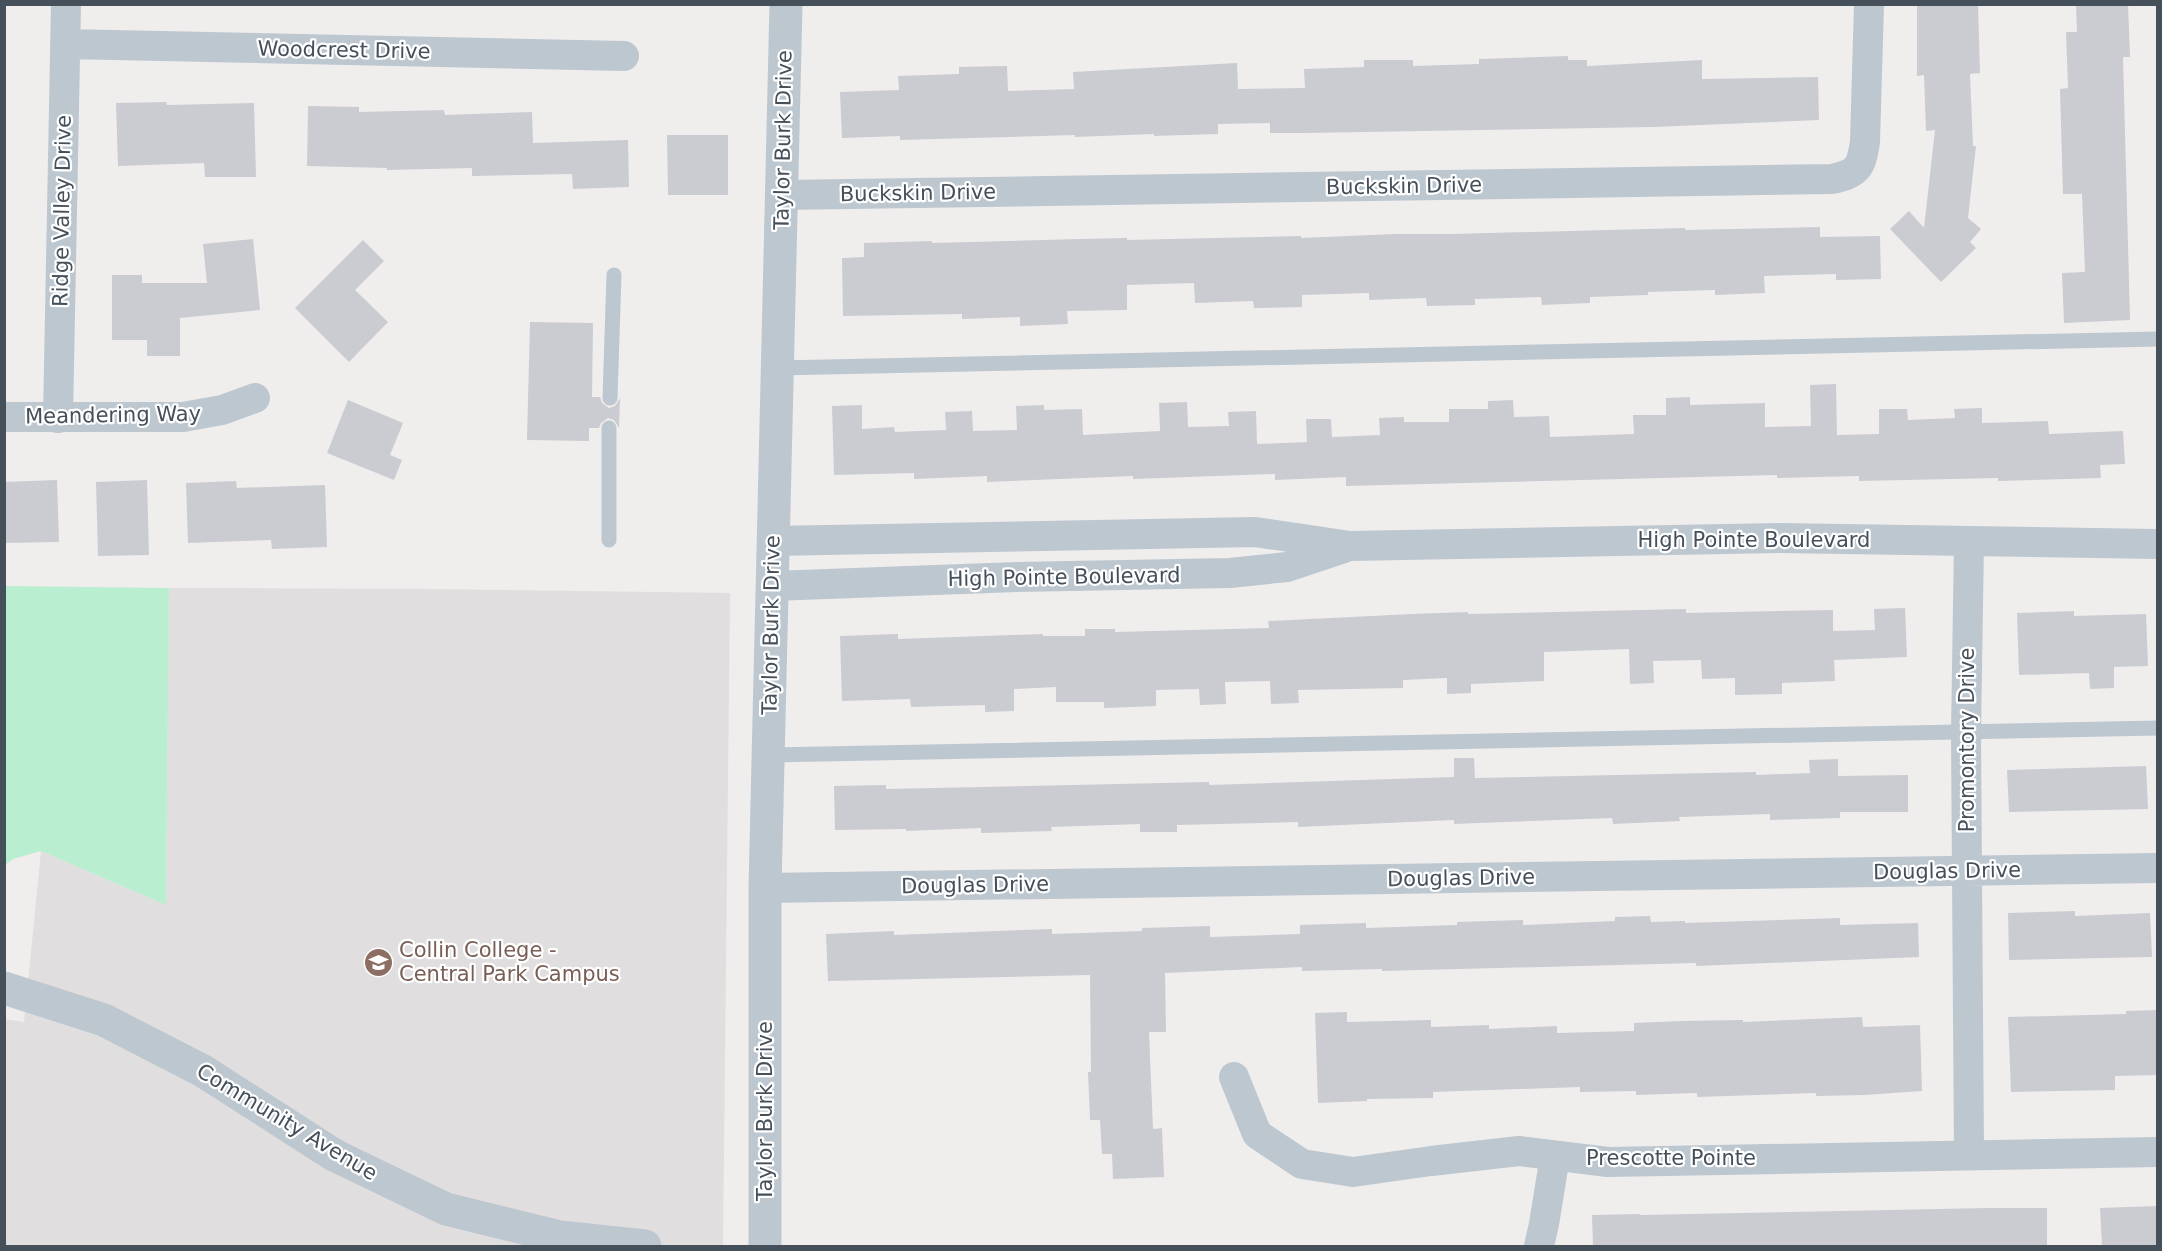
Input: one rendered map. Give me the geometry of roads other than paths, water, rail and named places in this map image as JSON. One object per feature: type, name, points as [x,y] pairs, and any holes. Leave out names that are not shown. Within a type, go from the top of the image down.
[{"type":"street","name":"Ridge Valley Drive","points":[[58,418],[66,4]]},
{"type":"street","name":"Taylor Burk Drive","points":[[765,1246],[765,888],[786,4]]},
{"type":"street","name":"Buckskin Drive","points":[[782,195],[1832,179],[1848,176],[1856,171],[1862,159],[1865,142],[1869,4]]},
{"type":"street","name":"Woodcrest Drive","points":[[65,44],[624,56]]},
{"type":"street","name":"Meandering Way","points":[[4,417],[183,417],[222,410],[255,398]]},
{"type":"street","name":"High Pointe Boulevard","points":[[772,541],[1255,531],[1350,546],[1757,538],[2157,544]]},
{"type":"street","name":"Promontory Drive","points":[[1969,541],[1966,733],[1969,1155]]},
{"type":"street","name":"High Pointe Boulevard","points":[[773,586],[1017,577],[1230,573],[1287,567],[1350,546]]},
{"type":"street","name":"Douglas Drive","points":[[765,888],[2157,868]]},
{"type":"street","name":"Community Avenue","points":[[4,988],[104,1020],[203,1071],[334,1155],[446,1209],[560,1238],[645,1246]]},
{"type":"street","name":"Prescotte Pointe","points":[[1234,1077],[1257,1134],[1302,1164],[1353,1172],[1519,1151],[1608,1161],[2157,1152]]},
{"type":"street","points":[[1539,1246],[1555,1156]]},
{"type":"lane","points":[[610,398],[614,275]]},
{"type":"lane","points":[[777,368],[2157,339]]},
{"type":"lane","points":[[609,428],[609,540]]},
{"type":"lane","points":[[769,755],[2157,728]]},
{"type":"place","name":"Collin College - Central Park Campus","points":[[378,962]]}]
